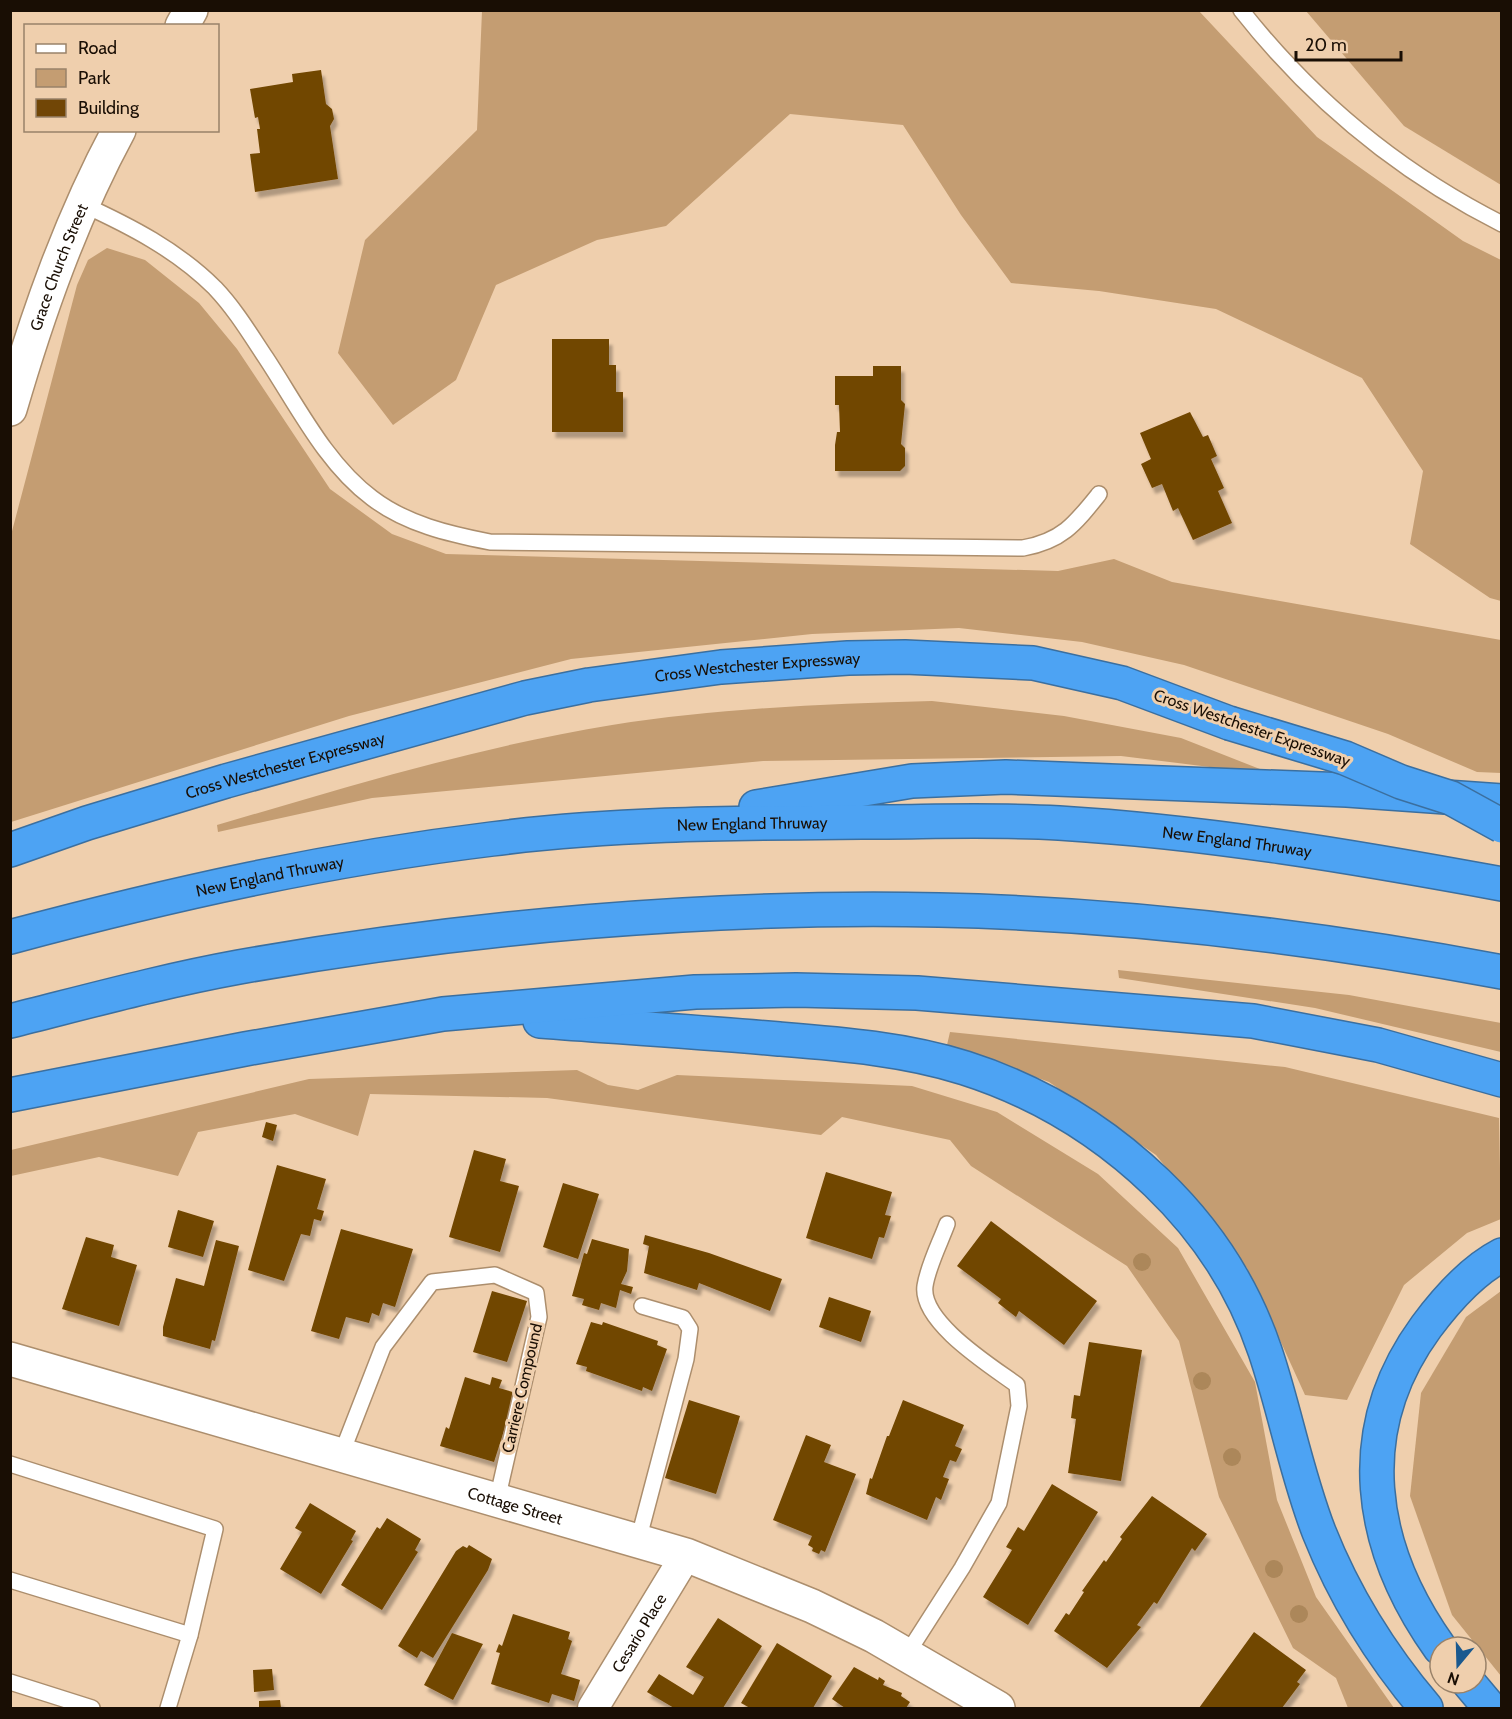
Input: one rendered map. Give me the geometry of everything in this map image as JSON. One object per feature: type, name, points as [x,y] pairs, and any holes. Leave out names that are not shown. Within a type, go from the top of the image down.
[{"type":"highway","name":"Cross Westchester Expressway","points":[[10,850],[87,823],[226,781],[525,698],[589,685],[721,666],[905,657],[1033,663],[1073,670],[1122,683],[1229,723],[1345,758],[1401,782],[1451,798],[1502,826]]},
{"type":"highway","points":[[648,827],[830,794],[912,782],[1006,777],[1336,790],[1502,801]]},
{"type":"highway","name":"New England Thruway","points":[[10,937],[128,906],[268,874],[494,838],[648,827],[802,822],[1058,823],[1329,852],[1502,884]]},
{"type":"highway","points":[[10,1021],[237,968],[393,944],[531,928],[781,911],[939,910],[1129,920],[1354,947],[1502,972]]},
{"type":"highway","points":[[10,1095],[245,1048],[443,1014],[694,992],[796,990],[917,993],[1253,1021],[1378,1044],[1440,1060],[1502,1080]]},
{"type":"highway","points":[[443,1014],[820,1042],[919,1056],[965,1068],[1017,1088],[1104,1138],[1177,1202],[1208,1240],[1231,1275],[1251,1313],[1265,1351],[1317,1528],[1336,1573],[1381,1648],[1426,1708]]},
{"type":"highway","points":[[1431,1635],[1416,1614],[1396,1575],[1384,1534],[1377,1498],[1380,1429],[1391,1391],[1408,1351],[1435,1314],[1464,1283],[1502,1255]]},
{"type":"highway","points":[[1479,1695],[1490,1708]]},
{"type":"street","points":[[183,24],[191,10]]},
{"type":"street","name":"Grace Church Street","points":[[10,409],[58,262],[82,204],[119,132]]},
{"type":"street","name":"Cottage Street","points":[[10,1359],[686,1555],[812,1606],[907,1654],[998,1708]]},
{"type":"street","name":"Cesario Place","points":[[593,1708],[686,1555]]},
{"type":"lane","points":[[1241,10],[1282,61],[1348,123],[1426,183],[1502,224]]},
{"type":"lane","points":[[82,204],[151,238],[215,288],[235,312],[331,457],[358,487],[397,514],[458,536],[490,542],[1023,548],[1043,545],[1062,535],[1099,494]]},
{"type":"lane","points":[[907,1654],[962,1568],[999,1503],[1019,1406],[1017,1384],[942,1326],[926,1298],[925,1286],[947,1224]]},
{"type":"lane","name":"Carriere Compound","points":[[341,1455],[383,1347],[432,1282],[495,1275],[536,1293],[539,1317],[497,1500]]},
{"type":"lane","points":[[638,1541],[686,1359],[690,1329],[683,1318],[642,1306]]},
{"type":"lane","points":[[10,1464],[215,1529],[190,1635],[168,1708]]},
{"type":"lane","points":[[10,1580],[190,1635]]},
{"type":"lane","points":[[10,1682],[92,1708]]},
{"type":"green space","points":[[482,11],[1199,11],[1317,137],[1463,241],[1501,260],[1501,601],[1490,598],[1410,544],[1423,471],[1362,378],[1216,309],[1099,291],[1011,283],[961,215],[903,125],[790,114],[666,226],[597,240],[496,285],[456,380],[393,425],[338,353],[365,240],[477,130]]},
{"type":"green space","points":[[1306,11],[1501,11],[1501,185],[1404,126]]},
{"type":"green space","points":[[107,248],[145,260],[199,303],[237,349],[330,489],[392,534],[446,554],[1058,571],[1114,559],[1172,582],[1501,640],[1501,773],[1477,772],[1388,734],[1184,665],[1082,642],[959,628],[812,634],[571,659],[349,716],[11,822],[11,535],[77,285],[88,260]]},
{"type":"green space","points":[[932,701],[1064,716],[1181,738],[1275,775],[1121,756],[763,761],[372,798],[218,832],[217,825],[364,782],[462,756],[562,734],[692,714],[812,705]]},
{"type":"green space","points":[[1118,970],[1349,995],[1501,1023],[1501,1052],[1315,1008],[1119,978]]},
{"type":"green space","points":[[950,1032],[1285,1067],[1499,1118],[1501,1219],[1467,1233],[1404,1285],[1347,1400],[1305,1395],[1247,1268],[1156,1155],[1049,1082],[947,1045]]},
{"type":"green space","points":[[577,1070],[608,1085],[638,1090],[677,1075],[912,1086],[997,1112],[1098,1174],[1178,1248],[1255,1382],[1277,1500],[1316,1597],[1394,1708],[1348,1708],[1336,1678],[1293,1648],[1219,1497],[1179,1341],[1127,1266],[971,1166],[950,1140],[842,1117],[821,1135],[547,1098],[370,1094],[358,1136],[295,1114],[198,1132],[178,1176],[99,1157],[11,1176],[11,1150],[309,1079]]},
{"type":"green space","points":[[1501,1291],[1501,1676],[1488,1660],[1488,1635],[1468,1635],[1452,1615],[1410,1496],[1421,1393],[1466,1317]]},
{"type":"building","points":[[321,70],[326,104],[332,109],[334,119],[330,126],[338,179],[255,192],[250,154],[260,153],[257,129],[260,129],[258,117],[255,118],[250,89],[293,82],[292,74]]},
{"type":"building","points":[[552,339],[609,339],[609,365],[616,365],[616,392],[623,392],[623,432],[552,432]]},
{"type":"building","points":[[873,366],[901,366],[901,400],[905,404],[901,444],[905,448],[905,466],[900,471],[835,471],[835,445],[837,432],[840,432],[839,405],[835,405],[835,376],[873,376]]},
{"type":"building","points":[[1190,412],[1203,437],[1208,435],[1217,456],[1211,459],[1224,488],[1218,491],[1232,523],[1193,540],[1178,508],[1173,511],[1162,484],[1152,488],[1141,464],[1151,459],[1140,433]]},
{"type":"building","points":[[266,1122],[277,1125],[273,1141],[262,1137]]},
{"type":"building","points":[[474,1150],[506,1159],[500,1181],[519,1186],[500,1252],[449,1237]]},
{"type":"building","points":[[277,1165],[326,1179],[317,1209],[324,1211],[321,1221],[314,1219],[310,1236],[301,1234],[284,1281],[248,1270]]},
{"type":"building","points":[[826,1172],[892,1192],[885,1215],[891,1216],[884,1238],[879,1237],[872,1259],[806,1238]]},
{"type":"building","points":[[563,1183],[599,1194],[578,1259],[543,1247]]},
{"type":"building","points":[[178,1210],[214,1221],[203,1257],[168,1247]]},
{"type":"building","points":[[991,1221],[1097,1301],[1064,1345],[1019,1311],[1016,1317],[998,1303],[1001,1299],[957,1266]]},
{"type":"building","points":[[341,1229],[413,1249],[395,1307],[383,1303],[379,1316],[372,1313],[369,1323],[346,1317],[339,1339],[311,1331]]},
{"type":"building","points":[[645,1235],[709,1253],[782,1279],[770,1311],[699,1283],[697,1290],[644,1273],[649,1246],[643,1244]]},
{"type":"building","points":[[86,1237],[114,1245],[111,1257],[137,1265],[119,1326],[62,1309]]},
{"type":"building","points":[[592,1239],[629,1249],[627,1271],[621,1284],[633,1287],[631,1294],[620,1290],[616,1308],[601,1303],[599,1310],[582,1305],[584,1299],[572,1296],[584,1253],[587,1254]]},
{"type":"building","points":[[216,1240],[239,1246],[215,1341],[212,1340],[210,1349],[163,1336],[163,1327],[176,1278],[204,1286]]},
{"type":"building","points":[[492,1291],[527,1301],[507,1362],[473,1352]]},
{"type":"building","points":[[829,1297],[871,1311],[861,1342],[819,1327]]},
{"type":"building","points":[[591,1322],[602,1325],[603,1322],[658,1341],[657,1345],[667,1349],[652,1391],[643,1387],[642,1391],[586,1371],[587,1367],[576,1364]]},
{"type":"building","points":[[1089,1342],[1142,1350],[1121,1481],[1068,1473],[1076,1419],[1071,1418],[1074,1395],[1080,1396]]},
{"type":"building","points":[[465,1377],[490,1385],[492,1377],[502,1380],[499,1388],[516,1393],[494,1462],[440,1446],[446,1427],[449,1429]]},
{"type":"building","points":[[689,1400],[740,1416],[716,1494],[665,1478]]},
{"type":"building","points":[[903,1400],[964,1425],[955,1446],[962,1449],[956,1462],[950,1460],[943,1477],[949,1479],[941,1500],[936,1497],[927,1520],[866,1494],[870,1478],[872,1479]]},
{"type":"building","points":[[806,1435],[831,1445],[824,1462],[856,1474],[825,1552],[821,1550],[819,1554],[812,1551],[813,1548],[808,1545],[812,1536],[773,1520]]},
{"type":"building","points":[[1052,1484],[1098,1512],[1028,1625],[983,1597],[1012,1550],[1006,1547],[1018,1527],[1024,1531]]},
{"type":"building","points":[[1152,1496],[1207,1534],[1195,1551],[1192,1548],[1157,1604],[1154,1602],[1137,1625],[1141,1627],[1107,1668],[1054,1631],[1066,1613],[1069,1615],[1084,1592],[1082,1591],[1104,1560],[1106,1562],[1122,1539],[1120,1537]]},
{"type":"building","points":[[310,1503],[356,1531],[351,1540],[353,1541],[321,1594],[280,1569],[302,1532],[295,1528]]},
{"type":"building","points":[[387,1518],[421,1539],[415,1550],[418,1552],[382,1610],[341,1585],[377,1527],[380,1529]]},
{"type":"building","points":[[469,1545],[492,1559],[488,1570],[433,1658],[421,1651],[417,1658],[398,1646],[456,1551],[463,1546],[467,1548]]},
{"type":"building","points":[[513,1614],[570,1632],[568,1639],[572,1641],[561,1674],[580,1680],[574,1701],[552,1694],[549,1703],[491,1684],[500,1653],[496,1652],[499,1644],[502,1646]]},
{"type":"building","points":[[718,1618],[762,1646],[723,1708],[674,1708],[647,1692],[659,1674],[693,1695],[704,1677],[686,1667]]},
{"type":"building","points":[[1254,1632],[1306,1670],[1297,1682],[1300,1684],[1282,1708],[1199,1708]]},
{"type":"building","points":[[452,1633],[483,1644],[453,1700],[424,1685]]},
{"type":"building","points":[[777,1643],[832,1676],[813,1708],[750,1708],[741,1703]]},
{"type":"building","points":[[854,1667],[878,1680],[879,1677],[885,1681],[883,1685],[902,1693],[901,1696],[910,1702],[906,1708],[845,1708],[832,1699]]},
{"type":"building","points":[[272,1669],[274,1690],[254,1692],[253,1670]]},
{"type":"building","points":[[280,1700],[281,1708],[259,1708],[259,1701]]}]
